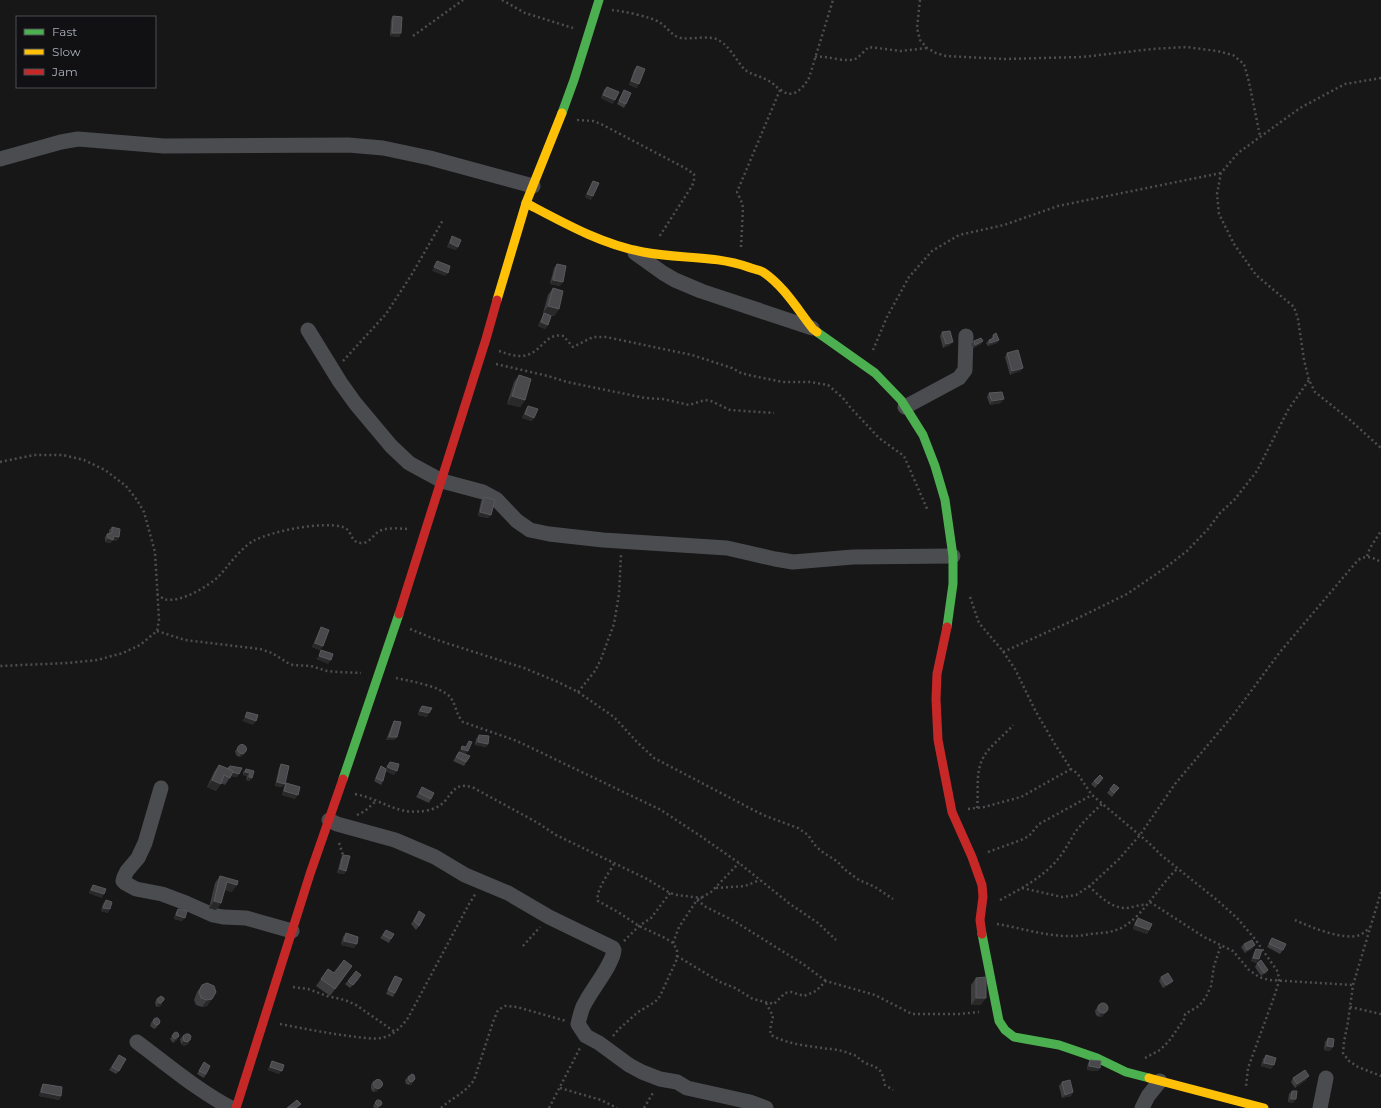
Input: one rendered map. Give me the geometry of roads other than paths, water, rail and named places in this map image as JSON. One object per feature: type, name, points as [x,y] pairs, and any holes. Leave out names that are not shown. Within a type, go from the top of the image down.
[{"type":"street","points":[[236,1108],[292,931],[379,674],[442,481],[526,203],[559,122],[599,0]]},
{"type":"street","points":[[0,159],[61,142],[78,139],[164,146],[348,145],[383,148],[430,158],[533,186]]},
{"type":"street","points":[[526,203],[602,241],[649,253],[708,258],[740,264],[762,272],[781,288],[813,329],[875,373],[901,400],[923,435],[935,466],[945,500],[953,556],[953,584],[949,615],[937,674],[936,699],[938,740],[952,812],[972,857],[982,885],[983,897],[980,920],[982,938],[999,1021],[1005,1030],[1014,1036],[1059,1045],[1097,1058],[1126,1072],[1264,1108]]},
{"type":"street","points":[[628,248],[675,280],[701,291],[813,329]]},
{"type":"street","points":[[308,330],[355,404],[391,446],[410,463],[442,481],[483,492],[496,499],[517,521],[530,530],[549,534],[624,542],[727,548],[775,560],[792,562],[853,558],[953,556]]},
{"type":"street","points":[[905,407],[959,378],[966,370],[966,336]]},
{"type":"street","points":[[161,788],[145,843],[138,858],[127,871],[123,881],[136,889],[162,894],[218,916],[246,918],[292,931]]},
{"type":"street","points":[[329,820],[337,824],[411,846],[435,857],[465,875],[508,893],[549,917],[614,950],[606,970],[584,1004],[587,1034],[629,1065],[642,1072],[660,1079],[677,1082],[687,1088],[750,1102],[766,1108]]},
{"type":"street","points":[[137,1042],[196,1086],[231,1108]]},
{"type":"street","points":[[1320,1108],[1326,1078]]},
{"type":"street","points":[[1142,1108],[1148,1096],[1160,1081]]}]
